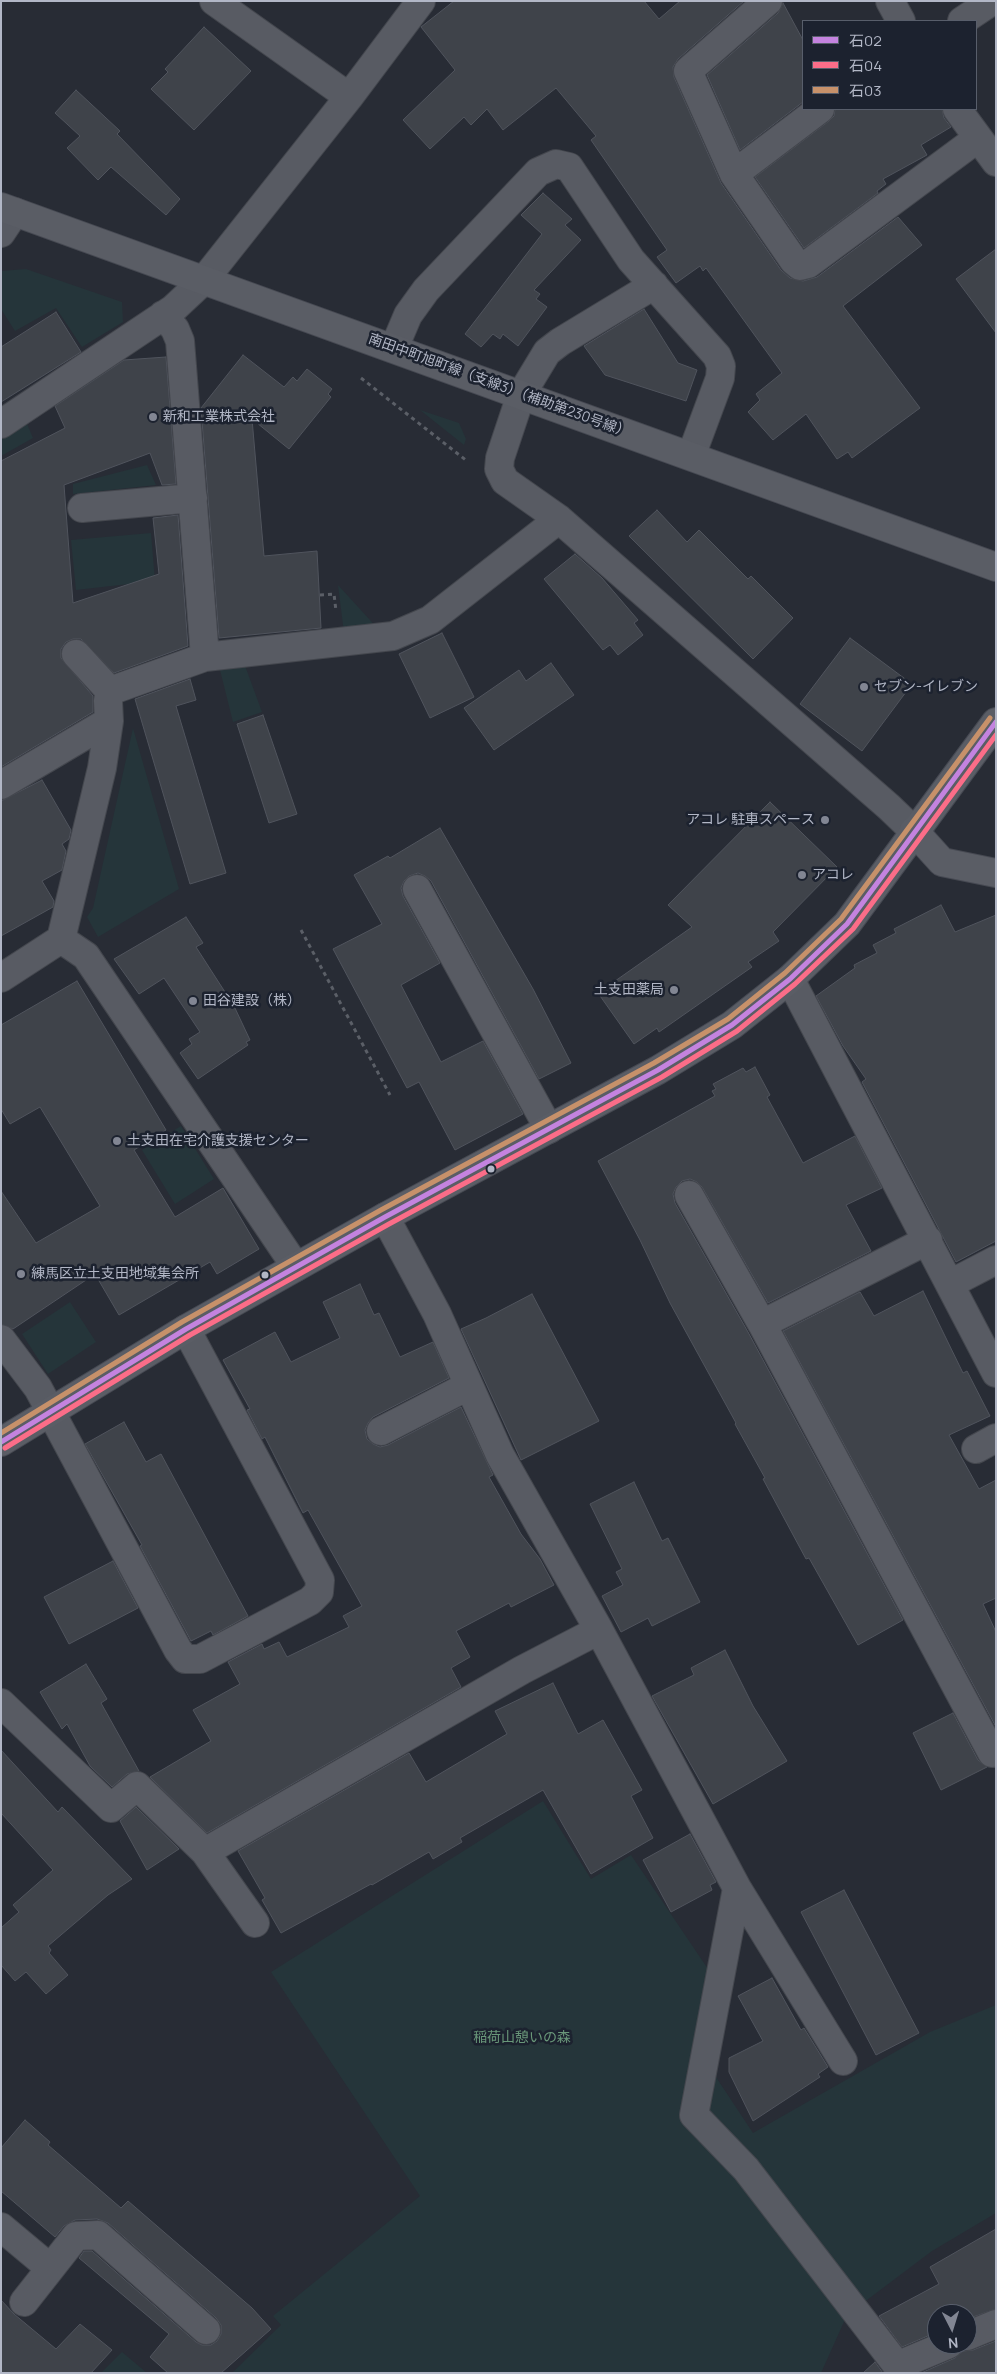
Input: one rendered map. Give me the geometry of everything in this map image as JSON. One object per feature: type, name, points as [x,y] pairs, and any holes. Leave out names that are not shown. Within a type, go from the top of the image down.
[{"type":"main road","name":"南田中町旭町線（支線3）（補助第230号線）","points":[[6,217],[204,280],[996,567]]},
{"type":"main road","points":[[1,1442],[186,1329],[386,1217],[658,1070],[723,1030],[790,980],[847,924],[996,722]]},
{"type":"main road","points":[[914,832],[942,862],[996,873]]},
{"type":"street","points":[[214,1],[350,97]]},
{"type":"street","points":[[1,424],[173,309],[204,280],[350,97],[421,1]]},
{"type":"street","points":[[768,1],[688,71],[734,174],[794,261],[800,266],[808,264],[978,138]]},
{"type":"street","points":[[890,1],[900,20]]},
{"type":"street","points":[[964,20],[992,1]]},
{"type":"street","points":[[734,174],[819,110]]},
{"type":"street","points":[[958,110],[996,162]]},
{"type":"street","points":[[394,348],[408,315],[426,290],[538,172],[556,164],[569,166],[631,260],[717,356],[721,366],[720,378],[691,456]]},
{"type":"street","points":[[654,285],[547,352],[521,395],[500,458],[499,470],[505,481],[559,519],[889,807],[914,832]]},
{"type":"street","points":[[163,315],[175,329],[180,341],[205,657]]},
{"type":"street","points":[[82,508],[193,498]]},
{"type":"street","points":[[110,691],[205,657],[393,636],[430,620],[559,519]]},
{"type":"street","points":[[76,654],[110,691]]},
{"type":"street","points":[[1,978],[61,939],[102,768],[109,721],[108,701],[110,691]]},
{"type":"street","points":[[1,785],[109,721]]},
{"type":"street","points":[[417,889],[549,1129]]},
{"type":"street","points":[[61,939],[86,956],[296,1267]]},
{"type":"street","points":[[790,980],[928,1240],[996,1373]]},
{"type":"street","points":[[689,1195],[762,1324],[992,1752],[996,1751]]},
{"type":"street","points":[[386,1217],[437,1314],[500,1455],[522,1496],[599,1630],[737,1888],[844,2060]]},
{"type":"street","points":[[762,1324],[928,1240]]},
{"type":"street","points":[[950,1284],[996,1260]]},
{"type":"street","points":[[1,1339],[34,1382],[178,1650],[185,1659],[200,1659],[310,1601],[319,1592],[320,1580],[186,1329]]},
{"type":"street","points":[[381,1431],[468,1386]]},
{"type":"street","points":[[205,1852],[522,1670],[599,1630]]},
{"type":"street","points":[[1,1704],[111,1808],[137,1786],[205,1852],[255,1923]]},
{"type":"street","points":[[737,1888],[694,2115],[746,2169],[900,2370],[930,2354]]},
{"type":"street","points":[[1,2227],[50,2268]]},
{"type":"street","points":[[24,2302],[76,2236],[98,2235],[206,2330]]},
{"type":"street","points":[[977,2332],[996,2324]]},
{"type":"path","points":[[361,378],[466,460],[505,481]]},
{"type":"path","points":[[301,930],[390,1095]]},
{"type":"green space","points":[[26,269],[122,302],[123,322],[82,347],[56,308],[15,331],[1,309],[1,271]]},
{"type":"green space","points":[[420,410],[459,423],[466,439],[464,445]]},
{"type":"green space","points":[[25,419],[33,438],[1,456],[1,436]]},
{"type":"green space","points":[[147,465],[156,485],[73,494],[73,484]]},
{"type":"green space","points":[[151,533],[155,581],[76,590],[71,540]]},
{"type":"green space","points":[[338,585],[380,631],[344,633]]},
{"type":"green space","points":[[244,663],[262,712],[233,722],[219,666]]},
{"type":"green space","points":[[133,728],[179,889],[98,937],[87,917],[93,908]]},
{"type":"green space","points":[[181,1126],[214,1179],[175,1204],[142,1150]]},
{"type":"green space","points":[[70,1302],[96,1342],[48,1374],[22,1334]]},
{"type":"green space","name":"稲荷山憩いの森","points":[[543,1801],[591,1879],[631,1855],[710,1972],[694,2044],[753,2133],[930,2032],[996,2005],[996,2213],[932,2251],[847,2315],[821,2373],[232,2373],[281,2325],[273,2316],[420,2196],[271,1972]]},
{"type":"green space","points":[[122,2352],[147,2373],[101,2373]]},
{"type":"building","points":[[454,1],[644,1],[659,19],[680,1],[744,1],[678,59],[673,67],[674,77],[721,183],[781,270],[790,278],[803,281],[817,277],[898,217],[922,245],[843,306],[920,408],[852,458],[848,452],[837,459],[806,414],[773,440],[748,412],[760,400],[756,394],[782,373],[706,268],[703,271],[700,266],[676,283],[657,257],[667,250],[591,140],[596,136],[556,88],[503,130],[487,109],[471,125],[464,117],[430,149],[403,120],[455,70],[421,27]]},
{"type":"building","points":[[783,3],[802,38],[802,103],[740,150],[707,75],[778,13]]},
{"type":"building","points":[[204,27],[251,71],[194,130],[151,89],[168,72],[165,69]]},
{"type":"building","points":[[76,90],[120,131],[117,134],[180,199],[166,215],[111,167],[98,180],[67,148],[80,136],[55,113]]},
{"type":"building","points":[[835,110],[942,110],[944,118],[951,127],[921,145],[927,155],[883,179],[886,184],[877,191],[878,193],[804,248],[755,177],[834,116]]},
{"type":"building","points":[[543,193],[572,219],[565,225],[581,240],[534,290],[540,294],[536,299],[547,307],[518,346],[503,334],[500,339],[493,334],[481,347],[465,334],[542,234],[521,215]]},
{"type":"building","points":[[996,249],[996,333],[956,279]]},
{"type":"building","points":[[644,309],[678,363],[697,370],[686,401],[605,375],[584,346]]},
{"type":"building","points":[[56,312],[81,352],[1,402],[1,347]]},
{"type":"building","points":[[243,355],[284,387],[293,377],[297,381],[307,369],[332,389],[328,394],[331,397],[289,449],[252,419],[264,556],[317,551],[321,628],[219,638],[201,408]]},
{"type":"building","points":[[166,357],[176,484],[162,485],[150,453],[64,485],[73,603],[159,574],[153,518],[178,515],[188,646],[114,673],[81,639],[73,639],[66,642],[61,649],[61,658],[93,696],[93,712],[1,767],[1,461],[65,428],[55,406],[124,360]]},
{"type":"building","points":[[657,510],[687,542],[699,530],[748,579],[751,576],[793,618],[753,659],[629,536]]},
{"type":"building","points":[[575,554],[602,578],[638,620],[634,623],[643,635],[618,655],[610,645],[603,650],[544,579]]},
{"type":"building","points":[[442,633],[474,697],[430,718],[399,654]]},
{"type":"building","points":[[850,638],[912,684],[862,751],[800,704]]},
{"type":"building","points":[[551,663],[574,695],[494,750],[464,708],[519,670],[526,681]]},
{"type":"building","points":[[190,679],[196,700],[176,706],[226,873],[190,884],[135,699]]},
{"type":"building","points":[[263,715],[297,814],[269,823],[237,724]]},
{"type":"building","points":[[42,780],[71,830],[69,839],[62,844],[66,851],[62,870],[42,881],[54,901],[53,907],[1,936],[1,801]]},
{"type":"building","points":[[770,802],[837,867],[773,932],[779,941],[748,962],[752,967],[659,1032],[657,1028],[634,1044],[598,993],[692,927],[668,905]]},
{"type":"building","points":[[440,828],[533,989],[571,1063],[539,1079],[431,881],[418,873],[409,876],[401,888],[403,896],[440,963],[401,985],[441,1062],[483,1041],[523,1114],[455,1150],[419,1082],[407,1088],[333,949],[382,924],[354,875],[388,856],[390,858]]},
{"type":"building","points":[[941,905],[955,932],[996,915],[996,1241],[956,1262],[862,1082],[866,1079],[843,1046],[816,996],[855,968],[854,965],[877,953],[873,945],[896,933],[894,929]]},
{"type":"building","points":[[186,917],[203,943],[196,947],[234,1006],[250,1040],[246,1042],[248,1045],[198,1079],[180,1053],[192,1044],[189,1039],[200,1032],[164,978],[139,994],[114,959]]},
{"type":"building","name":"土支田在宅介護支援センター","points":[[77,981],[166,1130],[134,1150],[175,1217],[223,1188],[259,1249],[217,1274],[210,1262],[119,1315],[95,1274],[13,1329],[1,1324],[1,1191],[36,1243],[100,1206],[40,1107],[10,1124],[1,1109],[1,1025]]},
{"type":"building","points":[[755,1067],[770,1095],[767,1097],[803,1163],[855,1136],[882,1188],[846,1205],[871,1251],[768,1303],[702,1187],[690,1179],[682,1181],[676,1187],[673,1194],[675,1203],[748,1332],[903,1620],[858,1645],[809,1558],[806,1559],[763,1479],[765,1478],[670,1303],[640,1240],[598,1161],[715,1096],[712,1091],[716,1089],[713,1084],[743,1068],[746,1072]]},
{"type":"building","points":[[360,1284],[374,1315],[379,1313],[400,1357],[433,1342],[449,1378],[373,1417],[365,1430],[367,1439],[380,1447],[388,1445],[461,1407],[493,1475],[489,1477],[521,1534],[540,1559],[554,1585],[511,1607],[509,1603],[456,1631],[470,1657],[451,1668],[461,1687],[207,1833],[150,1777],[211,1741],[193,1710],[240,1684],[228,1662],[262,1644],[264,1649],[279,1642],[287,1657],[349,1627],[343,1616],[362,1606],[308,1510],[303,1513],[265,1437],[262,1439],[247,1410],[250,1409],[223,1360],[275,1332],[291,1362],[340,1338],[323,1302]]},
{"type":"building","points":[[923,1291],[963,1373],[967,1371],[990,1416],[949,1435],[979,1489],[996,1480],[996,1598],[983,1604],[996,1632],[996,1727],[783,1331],[860,1292],[874,1316]]},
{"type":"building","points":[[532,1294],[599,1421],[521,1460],[461,1329]]},
{"type":"building","points":[[124,1422],[146,1462],[161,1454],[248,1616],[213,1635],[211,1631],[191,1641],[140,1546],[142,1545],[85,1444]]},
{"type":"building","points":[[634,1482],[662,1541],[668,1538],[700,1602],[652,1626],[648,1618],[621,1632],[602,1596],[623,1585],[616,1572],[622,1569],[590,1504]]},
{"type":"building","points":[[113,1561],[138,1608],[69,1644],[44,1597]]},
{"type":"building","points":[[725,1650],[753,1706],[787,1761],[713,1804],[652,1696],[694,1675],[691,1668]]},
{"type":"building","points":[[86,1664],[107,1699],[101,1703],[139,1771],[127,1774],[112,1787],[90,1766],[67,1724],[62,1729],[40,1692]]},
{"type":"building","points":[[553,1683],[578,1734],[603,1720],[642,1790],[631,1796],[653,1838],[591,1874],[543,1790],[460,1838],[462,1842],[433,1859],[429,1852],[372,1885],[281,1933],[262,1900],[265,1898],[238,1851],[409,1753],[426,1782],[507,1734],[495,1711]]},
{"type":"building","points":[[953,1713],[978,1760],[987,1767],[941,1790],[913,1733]]},
{"type":"building","points":[[1,1750],[58,1812],[62,1807],[132,1879],[108,1895],[48,1946],[51,1950],[49,1953],[68,1975],[46,1994],[26,1972],[15,1981],[1,1965],[1,1928],[19,1912],[13,1905],[53,1870],[1,1813]]},
{"type":"building","points":[[136,1807],[179,1849],[147,1870],[120,1821]]},
{"type":"building","points":[[690,1834],[716,1882],[710,1885],[712,1890],[671,1912],[643,1860]]},
{"type":"building","points":[[844,1890],[919,2033],[876,2055],[801,1912]]},
{"type":"building","points":[[772,1978],[801,2030],[804,2028],[828,2067],[818,2074],[820,2077],[753,2121],[729,2072],[729,2058],[763,2041],[738,1996]]},
{"type":"building","points":[[25,2120],[50,2142],[48,2145],[121,2208],[128,2201],[252,2308],[271,2329],[221,2373],[168,2373],[150,2357],[169,2334],[79,2258],[84,2251],[92,2251],[196,2342],[202,2345],[211,2345],[217,2341],[221,2334],[221,2325],[216,2318],[108,2223],[97,2219],[75,2220],[64,2226],[55,2237],[1,2191],[1,2148]]},
{"type":"building","points":[[996,2229],[996,2309],[977,2316],[977,2304],[927,2304],[927,2336],[902,2347],[879,2316],[939,2284],[930,2267]]},
{"type":"building","points":[[1,2300],[14,2314],[56,2349],[80,2324],[112,2350],[91,2373],[1,2373]]},
{"type":"building","points":[[996,2341],[996,2373],[921,2373],[955,2358],[960,2354],[977,2354],[977,2348]]},
{"type":"building","points":[[875,2362],[883,2373],[863,2373]]},
{"type":"transit line","name":"石03","points":[[1,1433],[182,1322],[381,1210],[654,1063],[728,1019],[785,973],[841,919],[990,718]]},
{"type":"transit line","name":"石02","points":[[1,1442],[186,1329],[385,1217],[658,1070],[732,1025],[790,979],[847,924],[996,722]]},
{"type":"transit line","name":"石04","points":[[5,1448],[190,1335],[389,1224],[662,1077],[737,1031],[795,984],[853,929],[996,735]]},
{"type":"place","name":"新和工業株式会社","points":[[153,417]]},
{"type":"place","name":"セブン-イレブン","points":[[864,687]]},
{"type":"place","name":"アコレ 駐車スペース","points":[[825,820]]},
{"type":"place","name":"アコレ","points":[[802,875]]},
{"type":"place","name":"土支田薬局","points":[[674,990]]},
{"type":"place","name":"田谷建設（株）","points":[[193,1001]]},
{"type":"place","name":"土支田在宅介護支援センター","points":[[117,1141]]},
{"type":"place","name":"練馬区立土支田地域集会所","points":[[21,1274]]}]
